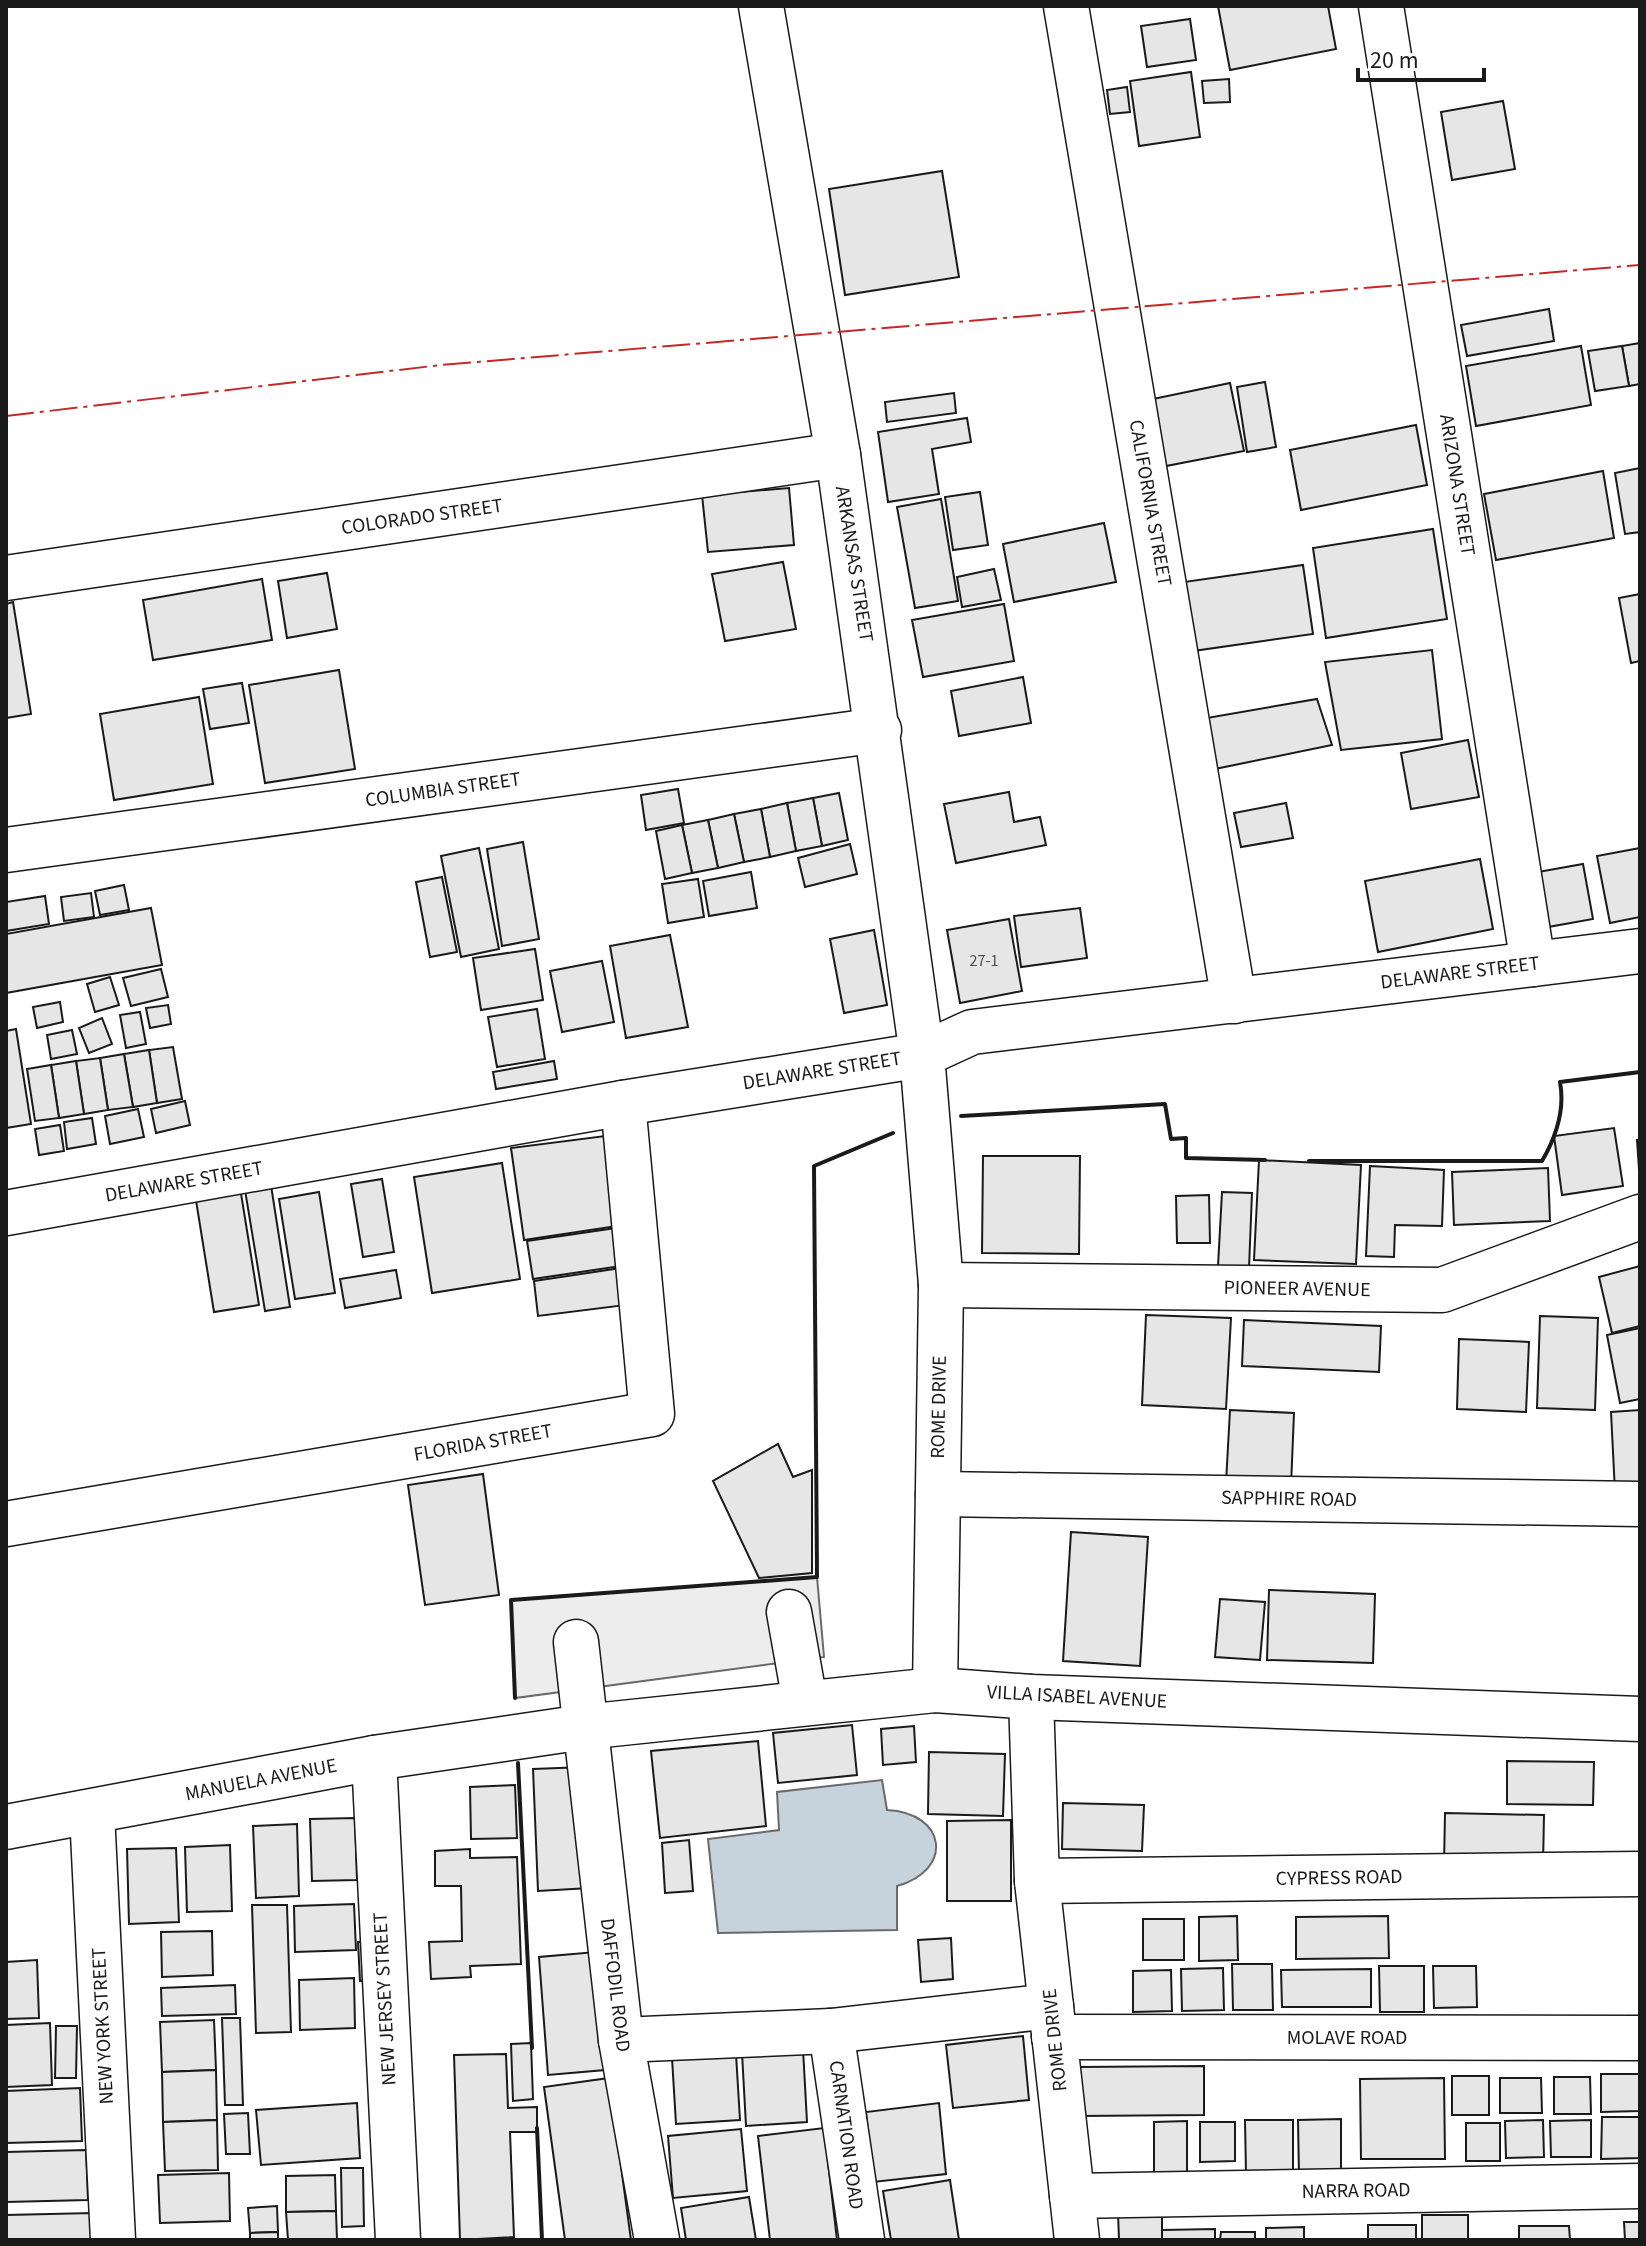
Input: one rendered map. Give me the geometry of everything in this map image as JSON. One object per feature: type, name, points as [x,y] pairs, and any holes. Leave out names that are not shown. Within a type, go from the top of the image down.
[{"type":"street","name":"ARKANSAS STREET","points":[[761,6],[838,455],[879,730],[922,1055],[927,1125]]},
{"type":"street","name":"CALIFORNIA STREET","points":[[1066,6],[1234,1001]]},
{"type":"street","name":"ARIZONA STREET","points":[[1381,6],[1533,964]]},
{"type":"street","name":"COLORADO STREET","points":[[6,578],[838,455]]},
{"type":"street","name":"COLUMBIA STREET","points":[[6,850],[879,730]]},
{"type":"street","name":"DELAWARE STREET","points":[[6,1213],[623,1103],[922,1055],[972,1032],[1640,951]]},
{"type":"street","name":"FLORIDA STREET","points":[[6,1524],[652,1414],[623,1103]]},
{"type":"street","name":"ROME DRIVE","points":[[927,1125],[941,1285],[935,1690]]},
{"type":"street","name":"PIONEER AVENUE","points":[[941,1285],[1442,1290],[1640,1217]]},
{"type":"street","name":"SAPPHIRE ROAD","points":[[938,1494],[1640,1504]]},
{"type":"street","points":[[789,1612],[805,1702]]},
{"type":"street","name":"DAFFODIL ROAD","points":[[576,1642],[621,2040],[657,2240]]},
{"type":"street","name":"VILLA ISABEL AVENUE","points":[[517,1737],[805,1702],[935,1690],[1031,1697],[1640,1719]]},
{"type":"street","name":"ROME DRIVE","points":[[1031,1697],[1037,1881],[1077,2240]]},
{"type":"street","name":"MANUELA AVENUE","points":[[6,1827],[374,1758],[517,1737]]},
{"type":"street","name":"NEW JERSEY STREET","points":[[374,1758],[398,2240]]},
{"type":"street","name":"NEW YORK STREET","points":[[92,1813],[113,2240]]},
{"type":"street","name":"CYPRESS ROAD","points":[[1037,1881],[1640,1874]]},
{"type":"street","name":"MOLAVE ROAD","points":[[621,2040],[1052,2022],[1640,2038]]},
{"type":"street","name":"CARNATION ROAD","points":[[831,2031],[862,2240]]},
{"type":"street","name":"NARRA ROAD","points":[[1072,2196],[1640,2186]]},
{"type":"shaded area","points":[[817,1577],[824,1657],[515,1698],[511,1600]]},
{"type":"shaded area","points":[[882,1780],[887,1810],[907,1813],[922,1821],[932,1831],[936,1843],[935,1856],[928,1868],[897,1886],[897,1930],[718,1933],[708,1839],[779,1830],[777,1792]]},
{"type":"building","points":[[1218,6],[1328,6],[1336,49],[1230,70]]},
{"type":"building","points":[[1190,19],[1196,60],[1147,67],[1141,26]]},
{"type":"building","points":[[1191,72],[1200,137],[1139,146],[1130,81]]},
{"type":"building","points":[[1229,79],[1230,102],[1204,103],[1202,81]]},
{"type":"building","points":[[1127,87],[1130,112],[1110,114],[1107,90]]},
{"type":"building","points":[[1503,101],[1515,169],[1452,180],[1441,112]]},
{"type":"building","points":[[942,171],[959,277],[845,295],[829,189]]},
{"type":"building","points":[[1549,309],[1554,341],[1467,356],[1461,325]]},
{"type":"building","points":[[1640,343],[1640,384],[1629,386],[1622,346]]},
{"type":"building","points":[[1581,346],[1591,405],[1476,426],[1466,366]]},
{"type":"building","points":[[1622,346],[1629,386],[1595,391],[1588,351]]},
{"type":"building","points":[[1265,382],[1276,447],[1247,452],[1237,387]]},
{"type":"building","points":[[1230,383],[1244,451],[1166,466],[1153,399]]},
{"type":"building","points":[[954,393],[956,413],[887,422],[885,402]]},
{"type":"building","points":[[967,418],[971,442],[932,449],[939,494],[888,502],[878,432]]},
{"type":"building","points":[[1416,425],[1427,485],[1301,510],[1290,450]]},
{"type":"building","points":[[1640,468],[1640,532],[1625,534],[1615,473]]},
{"type":"building","points":[[1603,471],[1614,538],[1496,560],[1484,494]]},
{"type":"building","points":[[789,488],[794,545],[708,552],[702,495]]},
{"type":"building","points":[[980,492],[988,545],[953,550],[945,497]]},
{"type":"building","points":[[941,499],[958,601],[915,608],[897,507]]},
{"type":"building","points":[[1104,523],[1116,582],[1014,602],[1003,544]]},
{"type":"building","points":[[1433,529],[1447,619],[1326,638],[1313,548]]},
{"type":"building","points":[[783,562],[796,629],[725,641],[712,574]]},
{"type":"building","points":[[1303,565],[1313,634],[1186,652],[1177,583]]},
{"type":"building","points":[[994,569],[1001,600],[962,607],[957,577]]},
{"type":"building","points":[[327,573],[337,629],[287,638],[278,581]]},
{"type":"building","points":[[262,579],[272,640],[153,660],[143,600]]},
{"type":"building","points":[[1640,594],[1640,661],[1631,663],[1619,598]]},
{"type":"building","points":[[13,602],[31,714],[6,718],[6,604]]},
{"type":"building","points":[[1004,604],[1014,661],[923,677],[912,620]]},
{"type":"building","points":[[1432,650],[1442,739],[1341,750],[1325,662]]},
{"type":"building","points":[[339,670],[355,769],[265,783],[249,685]]},
{"type":"building","points":[[1023,677],[1031,723],[959,736],[951,691]]},
{"type":"building","points":[[242,683],[249,723],[210,729],[203,689]]},
{"type":"building","points":[[199,697],[213,784],[114,800],[100,714]]},
{"type":"building","points":[[1317,699],[1332,745],[1210,770],[1201,719]]},
{"type":"building","points":[[1468,740],[1479,797],[1411,809],[1401,753]]},
{"type":"building","points":[[678,789],[684,823],[646,830],[641,795]]},
{"type":"building","points":[[1009,792],[1014,822],[1040,817],[1046,845],[956,863],[944,804]]},
{"type":"building","points":[[839,793],[848,840],[822,846],[813,798]]},
{"type":"building","points":[[813,798],[822,846],[796,851],[787,803]]},
{"type":"building","points":[[787,803],[796,851],[770,857],[761,809]]},
{"type":"building","points":[[1286,803],[1293,838],[1241,847],[1234,813]]},
{"type":"building","points":[[761,809],[770,857],[744,862],[734,814]]},
{"type":"building","points":[[734,814],[744,862],[718,868],[708,820]]},
{"type":"building","points":[[708,820],[718,868],[692,873],[682,825]]},
{"type":"building","points":[[682,825],[692,873],[665,879],[656,831]]},
{"type":"building","points":[[523,842],[539,939],[502,946],[487,849]]},
{"type":"building","points":[[850,844],[857,874],[805,887],[798,858]]},
{"type":"building","points":[[479,848],[499,949],[461,957],[441,856]]},
{"type":"building","points":[[1640,848],[1640,917],[1610,923],[1597,856]]},
{"type":"building","points":[[1480,859],[1493,929],[1378,952],[1365,881]]},
{"type":"building","points":[[1583,864],[1593,919],[1548,927],[1538,872]]},
{"type":"building","points":[[751,872],[757,908],[709,916],[703,881]]},
{"type":"building","points":[[442,877],[457,952],[430,957],[416,882]]},
{"type":"building","points":[[698,879],[704,917],[668,923],[662,884]]},
{"type":"building","points":[[124,885],[129,910],[100,915],[95,891]]},
{"type":"building","points":[[91,893],[94,917],[64,921],[61,897]]},
{"type":"building","points":[[45,896],[49,924],[6,931],[6,902]]},
{"type":"building","points":[[151,908],[162,965],[6,993],[6,934]]},
{"type":"building","points":[[1080,908],[1087,958],[1021,967],[1014,916]]},
{"type":"building","points":[[1009,919],[1022,991],[960,1003],[947,930]]},
{"type":"building","points":[[874,930],[887,1005],[844,1013],[830,939]]},
{"type":"building","points":[[670,935],[688,1027],[626,1038],[610,946]]},
{"type":"building","points":[[535,949],[543,1000],[481,1010],[473,958]]},
{"type":"building","points":[[602,961],[614,1022],[562,1032],[550,971]]},
{"type":"building","points":[[161,969],[168,997],[131,1006],[123,978]]},
{"type":"building","points":[[110,977],[119,1005],[95,1012],[87,984]]},
{"type":"building","points":[[60,1002],[63,1022],[37,1028],[33,1007]]},
{"type":"building","points":[[168,1005],[171,1024],[150,1028],[146,1008]]},
{"type":"building","points":[[537,1009],[545,1059],[497,1067],[488,1017]]},
{"type":"building","points":[[140,1012],[146,1044],[126,1048],[120,1015]]},
{"type":"building","points":[[102,1018],[112,1044],[89,1053],[79,1028]]},
{"type":"building","points":[[16,1029],[31,1124],[6,1128],[6,1031]]},
{"type":"building","points":[[72,1030],[77,1054],[51,1059],[47,1035]]},
{"type":"building","points":[[173,1047],[182,1099],[157,1103],[149,1050]]},
{"type":"building","points":[[149,1050],[157,1103],[133,1107],[124,1054]]},
{"type":"building","points":[[124,1054],[133,1107],[108,1110],[100,1058]]},
{"type":"building","points":[[100,1058],[108,1110],[84,1114],[76,1061]]},
{"type":"building","points":[[76,1061],[84,1114],[59,1118],[51,1065]]},
{"type":"building","points":[[554,1061],[557,1079],[496,1089],[493,1072]]},
{"type":"building","points":[[51,1065],[59,1118],[35,1121],[27,1069]]},
{"type":"building","points":[[185,1101],[190,1125],[156,1133],[151,1109]]},
{"type":"building","points":[[138,1109],[144,1137],[110,1144],[105,1116]]},
{"type":"building","points":[[92,1118],[96,1144],[67,1149],[64,1122]]},
{"type":"building","points":[[60,1125],[64,1151],[39,1155],[35,1129]]},
{"type":"building","points":[[1614,1128],[1623,1186],[1562,1195],[1554,1136]]},
{"type":"building","points":[[605,1136],[617,1226],[524,1240],[511,1148]]},
{"type":"building","points":[[1637,1140],[1640,1140],[1640,1184]]},
{"type":"building","points":[[983,1156],[1080,1156],[1079,1254],[982,1253]]},
{"type":"building","points":[[1259,1160],[1361,1165],[1356,1264],[1254,1260]]},
{"type":"building","points":[[502,1163],[520,1279],[432,1293],[414,1177]]},
{"type":"building","points":[[1370,1166],[1444,1170],[1442,1226],[1395,1225],[1394,1257],[1366,1256]]},
{"type":"building","points":[[1548,1168],[1550,1221],[1454,1225],[1452,1172]]},
{"type":"building","points":[[270,1179],[290,1307],[265,1311],[244,1184]]},
{"type":"building","points":[[382,1179],[394,1252],[363,1257],[351,1184]]},
{"type":"building","points":[[239,1181],[259,1305],[214,1312],[194,1188]]},
{"type":"building","points":[[319,1192],[335,1293],[295,1299],[279,1199]]},
{"type":"building","points":[[1222,1192],[1252,1193],[1249,1268],[1218,1266]]},
{"type":"building","points":[[1209,1195],[1210,1243],[1177,1243],[1176,1196]]},
{"type":"building","points":[[616,1228],[621,1266],[533,1279],[527,1241]]},
{"type":"building","points":[[1640,1266],[1640,1326],[1612,1333],[1599,1277]]},
{"type":"building","points":[[621,1268],[626,1305],[538,1316],[534,1281]]},
{"type":"building","points":[[396,1270],[401,1298],[345,1308],[340,1279]]},
{"type":"building","points":[[1146,1315],[1231,1318],[1226,1409],[1142,1405]]},
{"type":"building","points":[[1540,1316],[1598,1318],[1595,1410],[1537,1408]]},
{"type":"building","points":[[1244,1320],[1381,1326],[1379,1372],[1242,1366]]},
{"type":"building","points":[[1640,1328],[1640,1399],[1620,1403],[1607,1335]]},
{"type":"building","points":[[1459,1339],[1529,1342],[1526,1412],[1457,1409]]},
{"type":"building","points":[[1230,1410],[1294,1413],[1291,1486],[1226,1483]]},
{"type":"building","points":[[1640,1410],[1640,1491],[1615,1492],[1611,1412]]},
{"type":"building","points":[[778,1444],[793,1477],[812,1470],[812,1573],[759,1578],[713,1481]]},
{"type":"building","points":[[483,1474],[499,1595],[425,1605],[408,1485]]},
{"type":"building","points":[[1071,1532],[1148,1537],[1140,1666],[1063,1661]]},
{"type":"building","points":[[1269,1590],[1375,1594],[1373,1663],[1267,1660]]},
{"type":"building","points":[[1220,1599],[1265,1602],[1260,1660],[1215,1657]]},
{"type":"building","points":[[852,1725],[857,1775],[778,1783],[773,1733]]},
{"type":"building","points":[[914,1726],[916,1762],[883,1765],[881,1729]]},
{"type":"building","points":[[758,1741],[766,1826],[660,1838],[651,1751]]},
{"type":"building","points":[[929,1752],[1005,1754],[1003,1816],[928,1814]]},
{"type":"building","points":[[1507,1761],[1594,1762],[1593,1805],[1507,1804]]},
{"type":"building","points":[[585,1767],[590,1888],[538,1891],[533,1769]]},
{"type":"building","points":[[515,1785],[517,1838],[471,1839],[470,1787]]},
{"type":"building","points":[[1063,1803],[1144,1805],[1142,1851],[1062,1849]]},
{"type":"building","points":[[1445,1813],[1544,1815],[1543,1866],[1444,1865]]},
{"type":"building","points":[[355,1818],[357,1880],[312,1881],[310,1819]]},
{"type":"building","points":[[1011,1820],[1011,1901],[947,1901],[947,1821]]},
{"type":"building","points":[[297,1824],[299,1896],[256,1898],[253,1826]]},
{"type":"building","points":[[689,1840],[693,1891],[665,1893],[662,1843]]},
{"type":"building","points":[[230,1845],[232,1911],[187,1912],[185,1847]]},
{"type":"building","points":[[176,1848],[179,1922],[129,1924],[127,1849]]},
{"type":"building","points":[[470,1849],[470,1858],[517,1857],[521,1964],[470,1966],[471,1977],[431,1979],[429,1942],[462,1941],[461,1886],[435,1886],[435,1851]]},
{"type":"building","points":[[354,1904],[356,1950],[295,1952],[294,1906]]},
{"type":"building","points":[[252,1905],[287,1905],[291,2032],[256,2033]]},
{"type":"building","points":[[1237,1916],[1238,1960],[1199,1961],[1199,1917]]},
{"type":"building","points":[[1388,1916],[1389,1958],[1296,1959],[1296,1917]]},
{"type":"building","points":[[1143,1919],[1184,1919],[1184,1960],[1143,1960]]},
{"type":"building","points":[[212,1931],[213,1975],[162,1977],[161,1932]]},
{"type":"building","points":[[951,1938],[953,1979],[921,1982],[918,1940]]},
{"type":"building","points":[[358,1942],[371,1942],[373,1980],[360,1981]]},
{"type":"building","points":[[596,1952],[605,2070],[548,2075],[539,1957]]},
{"type":"building","points":[[37,1960],[39,2018],[6,2019],[6,1962]]},
{"type":"building","points":[[1232,1964],[1272,1964],[1273,2010],[1233,2010]]},
{"type":"building","points":[[1379,1966],[1424,1966],[1424,2012],[1380,2012]]},
{"type":"building","points":[[1433,1966],[1476,1966],[1477,2007],[1434,2008]]},
{"type":"building","points":[[1223,1968],[1224,2010],[1182,2011],[1181,1969]]},
{"type":"building","points":[[1371,1969],[1371,2007],[1282,2007],[1281,1970]]},
{"type":"building","points":[[1171,1970],[1172,2011],[1133,2012],[1133,1971]]},
{"type":"building","points":[[354,1978],[355,2028],[300,2030],[299,1980]]},
{"type":"building","points":[[235,1985],[236,2014],[162,2016],[161,1988]]},
{"type":"building","points":[[222,2018],[240,2018],[243,2105],[225,2105]]},
{"type":"building","points":[[214,2020],[216,2070],[162,2072],[160,2022]]},
{"type":"building","points":[[50,2023],[52,2085],[6,2087],[6,2025]]},
{"type":"building","points":[[56,2026],[77,2026],[76,2078],[55,2078]]},
{"type":"building","points":[[1023,2036],[1029,2100],[953,2108],[946,2045]]},
{"type":"building","points":[[531,2043],[533,2099],[513,2101],[511,2044]]},
{"type":"building","points":[[803,2049],[807,2122],[746,2126],[742,2053]]},
{"type":"building","points":[[506,2054],[508,2108],[537,2107],[537,2132],[510,2132],[514,2237],[460,2240],[454,2055]]},
{"type":"building","points":[[736,2054],[740,2120],[676,2124],[672,2058]]},
{"type":"building","points":[[1204,2066],[1204,2115],[1078,2116],[1078,2067]]},
{"type":"building","points":[[216,2070],[217,2120],[163,2122],[162,2072]]},
{"type":"building","points":[[1601,2074],[1640,2074],[1640,2111],[1601,2112]]},
{"type":"building","points":[[1452,2076],[1489,2076],[1489,2115],[1452,2115]]},
{"type":"building","points":[[1554,2077],[1590,2077],[1591,2114],[1554,2114]]},
{"type":"building","points":[[609,2078],[631,2240],[565,2240],[544,2087]]},
{"type":"building","points":[[1444,2078],[1445,2159],[1361,2159],[1360,2079]]},
{"type":"building","points":[[1500,2078],[1541,2078],[1542,2113],[1500,2113]]},
{"type":"building","points":[[80,2088],[82,2141],[6,2143],[6,2091]]},
{"type":"building","points":[[357,2103],[360,2158],[261,2165],[256,2110]]},
{"type":"building","points":[[939,2103],[946,2174],[873,2182],[866,2112]]},
{"type":"building","points":[[248,2113],[250,2154],[226,2154],[224,2114]]},
{"type":"building","points":[[1602,2117],[1639,2117],[1640,2158],[1601,2159]]},
{"type":"building","points":[[1341,2119],[1341,2176],[1299,2176],[1298,2120]]},
{"type":"building","points":[[217,2120],[218,2170],[165,2171],[163,2122]]},
{"type":"building","points":[[1245,2120],[1293,2120],[1293,2174],[1246,2174]]},
{"type":"building","points":[[1543,2120],[1544,2157],[1506,2158],[1505,2121]]},
{"type":"building","points":[[1591,2120],[1591,2157],[1551,2157],[1550,2121]]},
{"type":"building","points":[[1187,2121],[1187,2173],[1154,2174],[1154,2122]]},
{"type":"building","points":[[1200,2122],[1235,2122],[1235,2161],[1200,2162]]},
{"type":"building","points":[[1466,2123],[1500,2123],[1500,2161],[1466,2161]]},
{"type":"building","points":[[824,2128],[837,2240],[770,2240],[758,2136]]},
{"type":"building","points":[[741,2129],[747,2191],[673,2198],[668,2136]]},
{"type":"building","points":[[86,2150],[88,2200],[6,2202],[6,2152]]},
{"type":"building","points":[[341,2168],[363,2168],[364,2226],[342,2227]]},
{"type":"building","points":[[229,2173],[230,2221],[160,2223],[158,2175]]},
{"type":"building","points":[[335,2175],[336,2211],[286,2212],[286,2176]]},
{"type":"building","points":[[950,2180],[959,2240],[891,2240],[883,2191]]},
{"type":"building","points":[[749,2197],[756,2240],[686,2240],[681,2208]]},
{"type":"building","points":[[277,2206],[278,2232],[250,2233],[248,2208]]},
{"type":"building","points":[[336,2211],[337,2240],[288,2240],[286,2212]]},
{"type":"building","points":[[1162,2212],[1162,2240],[1119,2240],[1118,2213]]},
{"type":"building","points":[[93,2213],[93,2240],[6,2240],[6,2215]]},
{"type":"building","points":[[1422,2215],[1468,2215],[1468,2240],[1422,2240]]},
{"type":"building","points":[[1624,2222],[1640,2222],[1640,2240],[1625,2240]]},
{"type":"building","points":[[1368,2225],[1416,2225],[1416,2240],[1368,2240]]},
{"type":"building","points":[[1519,2226],[1569,2226],[1570,2240],[1519,2240]]},
{"type":"building","points":[[1304,2227],[1304,2240],[1266,2240],[1266,2228]]},
{"type":"building","points":[[1215,2229],[1215,2240],[1162,2240],[1162,2230]]},
{"type":"building","points":[[278,2232],[278,2240],[250,2240],[250,2233]]},
{"type":"building","points":[[1221,2232],[1255,2232],[1255,2240],[1220,2240]]},
{"type":"wall","points":[[1309,1161],[1542,1161],[1558,1123],[1560,1082],[1640,1072]]},
{"type":"wall","points":[[961,1116],[1165,1104],[1171,1139],[1186,1138],[1186,1158],[1265,1160]]},
{"type":"wall","points":[[515,1698],[511,1600],[817,1577],[814,1166],[893,1133]]},
{"type":"wall","points":[[518,1763],[532,2048]]},
{"type":"wall","points":[[537,2128],[542,2240]]},
{"type":"power","points":[[6,416],[441,365],[1640,265]]}]
